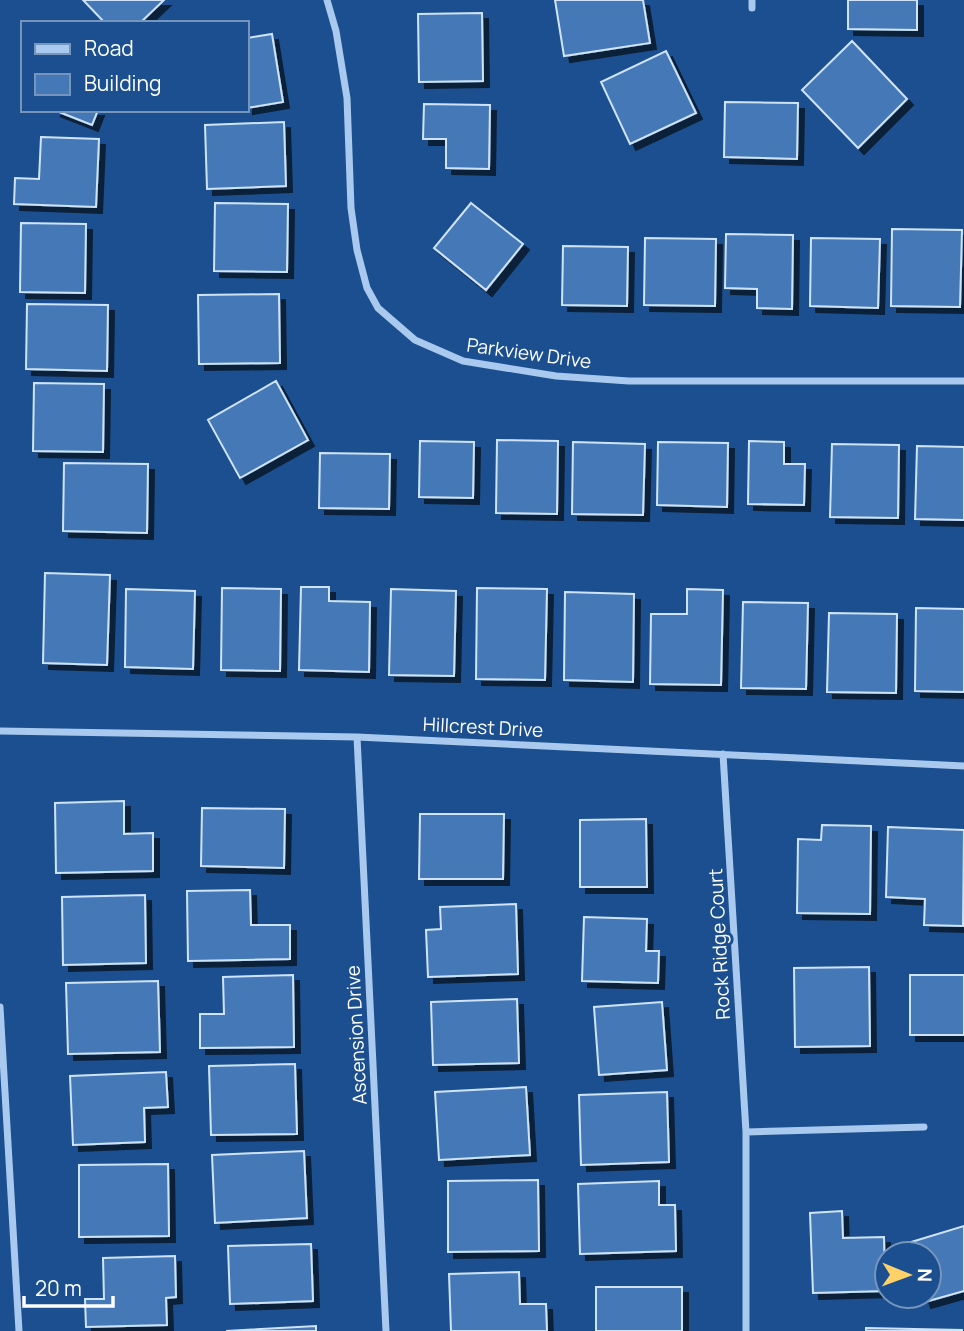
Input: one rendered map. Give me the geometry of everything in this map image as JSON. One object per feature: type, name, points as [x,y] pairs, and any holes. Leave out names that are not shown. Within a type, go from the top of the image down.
[{"type":"street","name":"Parkview Drive","points":[[327,0],[336,31],[347,98],[351,208],[364,275],[378,308],[415,340],[463,361],[556,376],[629,381],[964,382]]},
{"type":"street","name":"Hillcrest Drive","points":[[0,731],[357,737],[964,766]]},
{"type":"street","name":"Ascension Drive","points":[[357,737],[386,1331]]},
{"type":"street","name":"Rock Ridge Court","points":[[723,754],[746,1132],[746,1331]]},
{"type":"street","points":[[0,1007],[19,1331]]},
{"type":"street","points":[[746,1132],[924,1127]]},
{"type":"building","points":[[83,0],[164,0],[142,21],[103,21]]},
{"type":"building","points":[[555,0],[643,0],[650,43],[564,56]]},
{"type":"building","points":[[848,0],[917,0],[917,30],[848,29]]},
{"type":"building","points":[[482,13],[483,81],[419,82],[418,14]]},
{"type":"building","points":[[272,34],[283,102],[248,108],[248,38]]},
{"type":"building","points":[[852,41],[907,99],[858,148],[802,90]]},
{"type":"building","points":[[666,51],[696,113],[630,144],[601,82]]},
{"type":"building","points":[[725,102],[798,103],[797,159],[724,157]]},
{"type":"building","points":[[424,104],[490,105],[489,169],[446,168],[446,139],[423,139]]},
{"type":"building","points":[[59,112],[97,112],[92,125]]},
{"type":"building","points":[[284,122],[286,186],[207,189],[205,125]]},
{"type":"building","points":[[41,137],[99,139],[96,207],[14,204],[15,178],[39,179]]},
{"type":"building","points":[[215,203],[288,204],[287,272],[214,271]]},
{"type":"building","points":[[471,203],[523,244],[486,290],[434,248]]},
{"type":"building","points":[[21,223],[86,224],[85,293],[20,292]]},
{"type":"building","points":[[892,229],[962,230],[960,307],[891,306]]},
{"type":"building","points":[[726,234],[793,235],[792,309],[757,308],[757,289],[725,288]]},
{"type":"building","points":[[645,238],[716,239],[715,306],[644,305]]},
{"type":"building","points":[[811,238],[880,239],[878,308],[810,306]]},
{"type":"building","points":[[563,246],[628,247],[627,306],[562,305]]},
{"type":"building","points":[[279,294],[280,363],[199,364],[198,295]]},
{"type":"building","points":[[27,304],[108,305],[107,371],[26,369]]},
{"type":"building","points":[[276,381],[308,440],[240,478],[208,420]]},
{"type":"building","points":[[34,383],[104,384],[103,452],[33,451]]},
{"type":"building","points":[[497,440],[558,441],[557,514],[496,513]]},
{"type":"building","points":[[420,441],[474,442],[473,498],[419,497]]},
{"type":"building","points":[[749,441],[784,442],[784,464],[805,464],[804,505],[748,504]]},
{"type":"building","points":[[573,442],[645,444],[643,515],[572,514]]},
{"type":"building","points":[[658,442],[728,443],[727,507],[657,505]]},
{"type":"building","points":[[832,444],[899,445],[898,518],[830,517]]},
{"type":"building","points":[[917,446],[964,447],[964,520],[915,519]]},
{"type":"building","points":[[320,453],[390,454],[389,509],[319,508]]},
{"type":"building","points":[[64,463],[148,464],[147,533],[63,531]]},
{"type":"building","points":[[45,573],[110,575],[107,665],[43,663]]},
{"type":"building","points":[[301,587],[329,587],[329,601],[370,602],[369,672],[299,670]]},
{"type":"building","points":[[222,588],[281,589],[280,671],[221,670]]},
{"type":"building","points":[[477,588],[547,589],[545,680],[476,679]]},
{"type":"building","points":[[126,589],[195,591],[193,669],[125,667]]},
{"type":"building","points":[[391,589],[456,591],[454,676],[389,675]]},
{"type":"building","points":[[687,589],[723,590],[721,685],[650,684],[651,614],[687,614]]},
{"type":"building","points":[[565,592],[634,594],[633,682],[564,680]]},
{"type":"building","points":[[743,602],[808,603],[806,689],[741,688]]},
{"type":"building","points":[[916,608],[964,609],[964,692],[915,691]]},
{"type":"building","points":[[829,613],[897,614],[896,693],[827,692]]},
{"type":"building","points":[[124,801],[124,834],[153,833],[153,871],[56,873],[55,803]]},
{"type":"building","points":[[202,808],[285,809],[284,868],[201,866]]},
{"type":"building","points":[[420,814],[504,814],[503,879],[419,879]]},
{"type":"building","points":[[646,819],[647,887],[580,887],[580,820]]},
{"type":"building","points":[[822,825],[871,826],[870,914],[797,913],[798,839],[821,840]]},
{"type":"building","points":[[888,827],[964,830],[963,926],[924,925],[925,899],[886,897]]},
{"type":"building","points":[[250,890],[251,925],[290,925],[290,959],[188,961],[187,891]]},
{"type":"building","points":[[145,895],[146,963],[63,965],[62,897]]},
{"type":"building","points":[[516,904],[518,974],[428,977],[426,930],[441,929],[440,907]]},
{"type":"building","points":[[584,917],[647,919],[646,951],[659,951],[658,983],[582,981]]},
{"type":"building","points":[[869,967],[870,1046],[795,1047],[794,968]]},
{"type":"building","points":[[293,975],[294,1047],[200,1048],[200,1014],[224,1014],[223,977]]},
{"type":"building","points":[[910,975],[964,975],[964,1035],[910,1035]]},
{"type":"building","points":[[158,981],[160,1052],[68,1054],[66,983]]},
{"type":"building","points":[[517,999],[519,1063],[433,1065],[431,1002]]},
{"type":"building","points":[[662,1002],[667,1070],[599,1075],[594,1007]]},
{"type":"building","points":[[295,1064],[297,1134],[211,1135],[209,1066]]},
{"type":"building","points":[[166,1072],[168,1107],[144,1108],[145,1142],[73,1145],[70,1076]]},
{"type":"building","points":[[526,1087],[530,1155],[439,1160],[435,1092]]},
{"type":"building","points":[[667,1092],[669,1162],[581,1165],[579,1095]]},
{"type":"building","points":[[304,1151],[307,1218],[215,1223],[212,1155]]},
{"type":"building","points":[[168,1164],[169,1236],[79,1237],[79,1165]]},
{"type":"building","points":[[538,1180],[539,1251],[448,1252],[448,1181]]},
{"type":"building","points":[[659,1181],[659,1205],[675,1205],[676,1251],[580,1254],[578,1184]]},
{"type":"building","points":[[842,1211],[843,1238],[884,1237],[884,1240],[873,1240],[873,1291],[813,1293],[810,1213]]},
{"type":"building","points":[[964,1226],[964,1291],[943,1297],[943,1240],[918,1240]]},
{"type":"building","points":[[311,1244],[313,1301],[230,1304],[228,1246]]},
{"type":"building","points":[[175,1256],[176,1297],[166,1298],[167,1325],[86,1327],[85,1299],[104,1299],[103,1258]]},
{"type":"building","points":[[519,1272],[520,1304],[546,1304],[547,1331],[451,1331],[449,1274]]},
{"type":"building","points":[[596,1287],[682,1287],[682,1331],[596,1331]]},
{"type":"building","points":[[316,1326],[316,1331],[226,1331]]},
{"type":"building","points":[[866,1328],[962,1330],[962,1331],[866,1331]]}]
